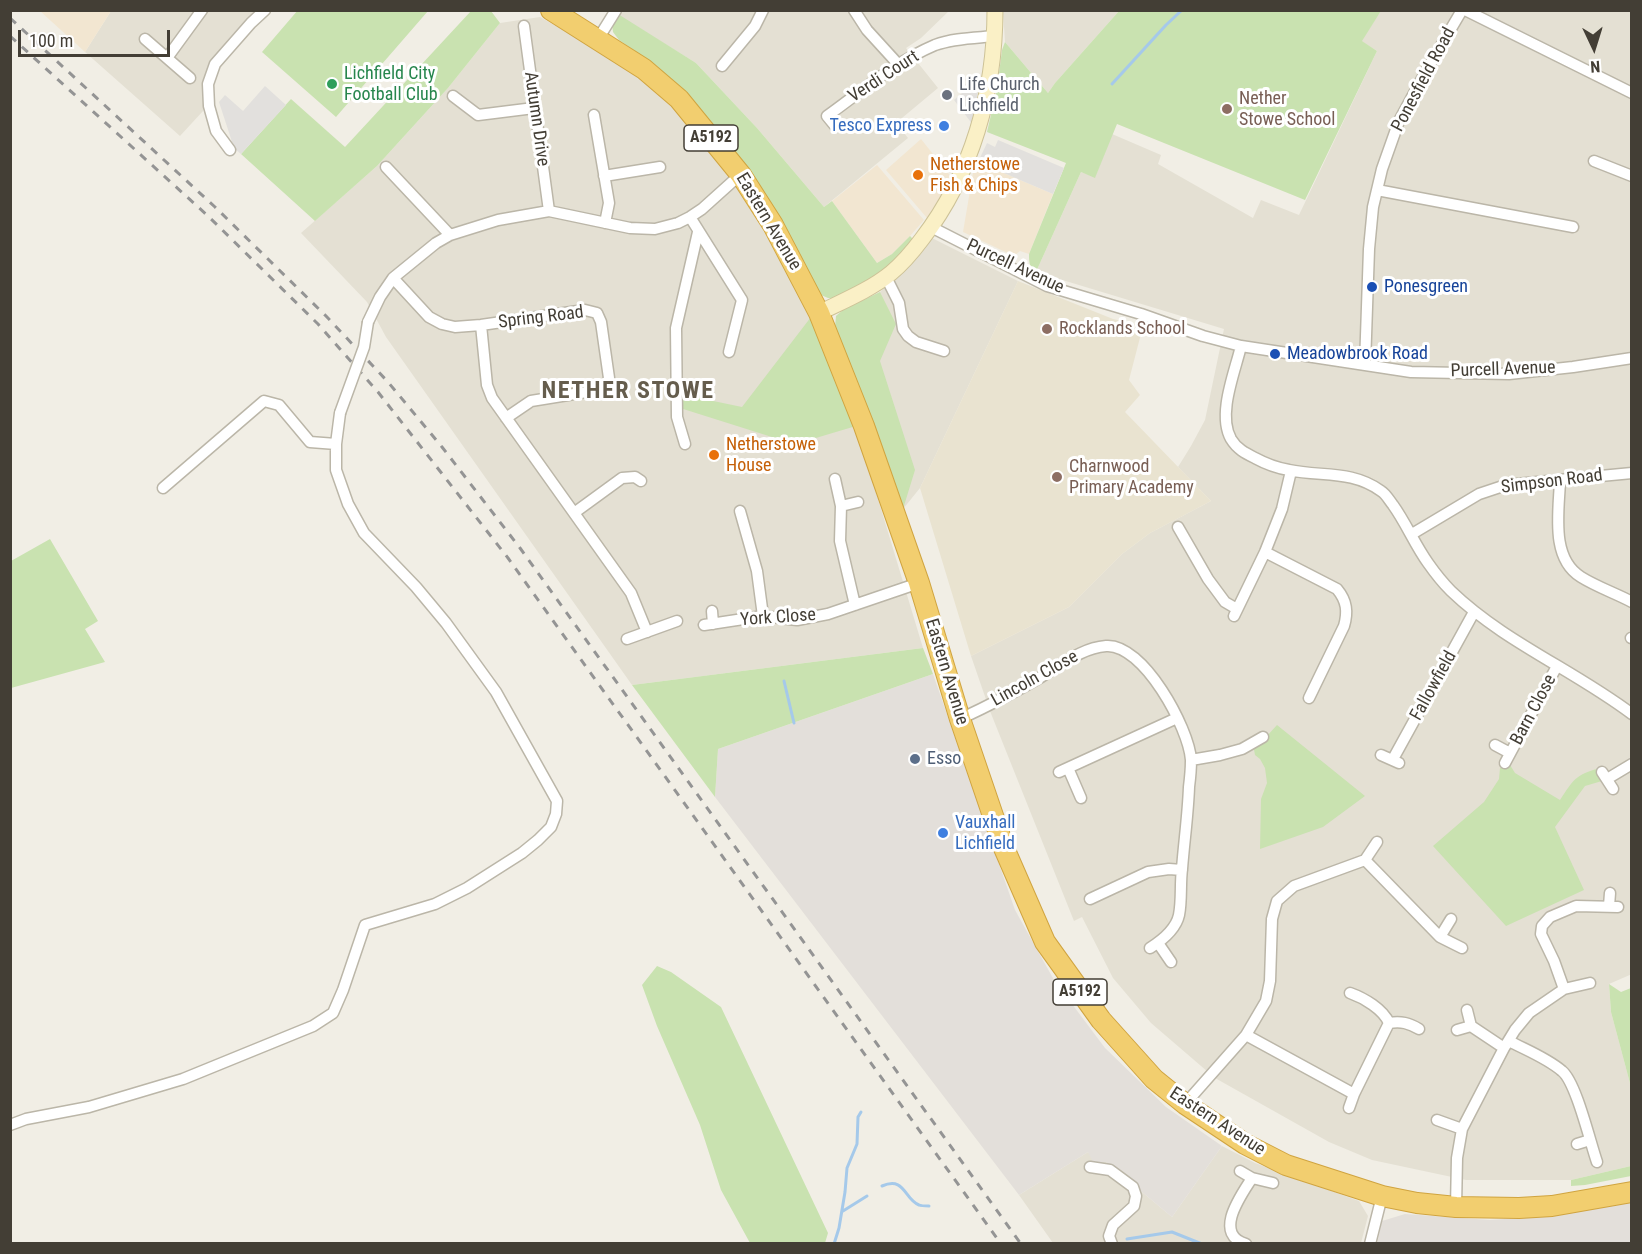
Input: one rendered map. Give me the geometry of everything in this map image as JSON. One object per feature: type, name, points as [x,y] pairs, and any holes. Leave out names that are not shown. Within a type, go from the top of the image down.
[{"type":"highway","name":"Eastern Avenue","points":[[551,10],[644,69],[679,99],[741,175],[773,225],[819,313],[864,426],[919,583],[960,719],[1004,848],[1045,942],[1101,1020],[1154,1079],[1185,1104],[1245,1144],[1286,1165],[1382,1196],[1417,1203],[1520,1208],[1552,1206],[1632,1192]]},
{"type":"street","points":[[167,58],[202,10]]},
{"type":"street","points":[[230,150],[216,131],[209,106],[208,84],[215,64],[265,10]]},
{"type":"street","points":[[598,39],[616,10]]},
{"type":"street","points":[[722,66],[755,26],[763,10]]},
{"type":"street","points":[[854,10],[867,30],[898,64]]},
{"type":"street","points":[[819,313],[870,287],[886,277],[906,259],[931,227],[958,181],[972,146],[986,99],[993,56],[995,10]]},
{"type":"street","points":[[1464,10],[1632,93]]},
{"type":"street","name":"Ponesfield Road","points":[[1365,365],[1369,249],[1373,207],[1382,169],[1399,121],[1425,73],[1464,10]]},
{"type":"street","name":"Autumn Drive","points":[[524,26],[549,211]]},
{"type":"street","name":"Verdi Court","points":[[836,127],[827,116],[898,64],[937,45],[963,39],[995,36]]},
{"type":"street","points":[[145,39],[190,78]]},
{"type":"street","points":[[453,96],[478,115],[534,108]]},
{"type":"street","points":[[594,115],[609,203],[604,223]]},
{"type":"street","points":[[1598,166],[1632,177]]},
{"type":"street","points":[[386,167],[450,235]]},
{"type":"street","points":[[604,176],[660,167]]},
{"type":"street","points":[[10,1125],[26,1119],[89,1107],[183,1079],[313,1026],[333,1013],[365,925],[435,904],[459,892],[522,853],[551,827],[556,814],[556,801],[495,692],[446,623],[416,587],[364,533],[348,504],[336,470],[336,444],[340,413],[364,347],[368,322],[380,297],[393,278],[436,243],[450,235],[498,220],[549,211],[630,228],[655,229],[690,217],[741,175]]},
{"type":"street","points":[[1377,190],[1574,227]]},
{"type":"street","points":[[690,217],[742,300],[729,352]]},
{"type":"street","name":"Purcell Avenue","points":[[931,227],[1047,286],[1241,346],[1411,372],[1509,374],[1632,358]]},
{"type":"street","points":[[685,444],[677,417],[676,328],[698,232]]},
{"type":"street","points":[[886,277],[899,303],[903,329],[908,336],[928,352],[944,351]]},
{"type":"street","name":"Spring Road","points":[[393,278],[429,317],[442,324],[455,327],[481,326],[585,310],[597,313],[601,322],[609,378],[605,389],[531,401],[506,418]]},
{"type":"street","points":[[481,326],[487,385],[492,398],[631,593],[647,632]]},
{"type":"street","points":[[1241,346],[1226,408],[1226,423],[1230,437],[1240,451],[1266,464],[1291,471],[1338,474],[1366,482],[1384,492],[1401,515],[1427,563],[1450,590],[1474,612],[1632,714]]},
{"type":"street","points":[[163,488],[264,401],[279,405],[310,442],[336,444]]},
{"type":"street","points":[[1178,527],[1208,579],[1235,612],[1265,552],[1282,509],[1291,471]]},
{"type":"street","name":"Simpson Road","points":[[1412,534],[1479,494],[1506,485],[1632,473]]},
{"type":"street","points":[[574,513],[622,478],[635,477],[641,481]]},
{"type":"street","points":[[835,479],[841,506],[840,541],[855,605]]},
{"type":"street","points":[[1560,480],[1560,547],[1566,561],[1578,575],[1632,602]]},
{"type":"street","points":[[841,506],[858,502]]},
{"type":"street","points":[[740,511],[757,571],[763,616]]},
{"type":"street","points":[[1265,552],[1337,589],[1342,594],[1347,614],[1344,626],[1313,694]]},
{"type":"street","name":"York Close","points":[[712,611],[708,624],[763,616],[797,620],[828,614],[919,583]]},
{"type":"street","name":"Fallowfield","points":[[1382,754],[1396,761],[1474,612]]},
{"type":"street","points":[[627,639],[677,621]]},
{"type":"street","name":"Lincoln Close","points":[[960,719],[1041,677],[1088,649],[1109,645],[1125,650],[1146,669],[1162,690],[1177,718],[1188,745],[1191,760],[1179,915],[1174,926],[1154,946],[1171,962]]},
{"type":"street","name":"Barn Close","points":[[1495,745],[1508,758],[1557,666]]},
{"type":"street","points":[[1082,798],[1064,770],[1177,718]]},
{"type":"street","points":[[1191,760],[1245,753],[1263,736]]},
{"type":"street","points":[[1613,789],[1604,775],[1632,764]]},
{"type":"street","points":[[1185,1104],[1246,1035],[1268,994],[1272,919],[1277,901],[1294,885],[1365,860],[1377,842]]},
{"type":"street","points":[[1365,860],[1440,937],[1462,948]]},
{"type":"street","points":[[1090,899],[1098,889],[1148,872],[1182,870]]},
{"type":"street","points":[[1564,989],[1541,934],[1542,926],[1550,918],[1576,906],[1613,907],[1610,893]]},
{"type":"street","points":[[1440,937],[1451,919]]},
{"type":"street","points":[[1456,1206],[1457,1158],[1462,1129],[1515,1030],[1529,1013],[1564,989],[1590,983]]},
{"type":"street","points":[[1349,1108],[1389,1023],[1386,1016],[1363,992],[1350,993]]},
{"type":"street","points":[[1467,1010],[1471,1026]]},
{"type":"street","points":[[1389,1023],[1409,1023],[1419,1029]]},
{"type":"street","points":[[1456,1030],[1471,1026],[1507,1045],[1554,1065],[1564,1072],[1572,1085],[1597,1162]]},
{"type":"street","points":[[1246,1035],[1354,1094]]},
{"type":"street","points":[[1437,1120],[1462,1129]]},
{"type":"street","points":[[1577,1144],[1590,1140]]},
{"type":"street","points":[[1090,1167],[1110,1170],[1133,1187],[1136,1196],[1134,1206],[1113,1225],[1109,1236],[1112,1244]]},
{"type":"street","points":[[1240,1171],[1252,1178],[1273,1184]]},
{"type":"street","points":[[1246,1244],[1234,1235],[1231,1218],[1233,1210],[1252,1178]]},
{"type":"street","points":[[1370,1244],[1382,1196]]},
{"type":"shaded area","points":[[40,11],[111,11],[85,52]]},
{"type":"shaded area","points":[[111,11],[256,11],[214,57],[204,84],[203,111],[180,136],[85,52]]},
{"type":"shaded area","points":[[611,11],[949,11],[921,38],[906,48],[938,88],[896,123],[908,138],[824,207],[757,128],[696,63]]},
{"type":"shaded area","points":[[1003,11],[1119,11],[1048,93],[1005,42]]},
{"type":"shaded area","points":[[1381,11],[1631,11],[1632,974],[1609,984],[1611,1012],[1631,1087],[1631,1166],[1571,1180],[1466,1180],[1372,1160],[1329,1142],[1215,1078],[1151,1023],[1113,978],[1082,917],[1074,921],[990,711],[971,656],[1069,607],[1122,554],[1150,533],[1211,501],[1178,467],[1205,420],[1224,329],[1036,272],[1081,172],[1095,177],[1112,134],[1161,155],[1158,164],[1253,218],[1261,200],[1299,215],[1377,51],[1361,41]]},
{"type":"shaded area","name":"NETHER STOWE","points":[[540,17],[645,76],[679,107],[754,205],[814,325],[856,426],[923,648],[632,685],[386,337],[367,302],[301,233],[377,166],[448,88],[500,23]]},
{"type":"shaded area","points":[[971,75],[979,85],[973,125],[954,100],[962,93],[959,90],[967,83],[965,80]]},
{"type":"shaded area","points":[[265,86],[286,105],[241,154],[234,148],[219,102],[225,95],[243,111]]},
{"type":"shaded area","points":[[921,139],[952,178],[927,218],[886,170]]},
{"type":"shaded area","points":[[998,140],[1064,168],[1053,194],[978,162],[987,143],[995,147]]},
{"type":"shaded area","points":[[978,162],[1053,194],[1029,254],[1020,251],[1014,256],[963,232],[973,173]]},
{"type":"shaded area","points":[[877,165],[924,220],[892,254],[877,263],[832,201]]},
{"type":"shaded area","points":[[932,238],[1018,281],[920,488],[903,509],[836,316],[843,310],[880,292]]},
{"type":"shaded area","name":"Charnwood Primary Academy","points":[[1018,281],[1113,319],[1143,326],[1129,380],[1140,395],[1125,412],[1211,501],[1150,533],[1122,554],[1069,607],[971,656],[920,488]]},
{"type":"shaded area","points":[[933,674],[1015,910],[1054,980],[1105,1048],[1166,1107],[1222,1146],[1172,1217],[1106,1162],[1093,1162],[1088,1152],[1019,1195],[715,797],[718,749]]},
{"type":"shaded area","points":[[1222,1146],[1255,1163],[1359,1201],[1368,1216],[1361,1243],[1053,1243],[1019,1195],[1088,1152],[1106,1162],[1172,1217]]},
{"type":"shaded area","points":[[1631,1200],[1631,1243],[1377,1244],[1382,1221],[1405,1214],[1490,1220],[1562,1215]]},
{"type":"green space","name":"Lichfield City Football Club","points":[[298,10],[428,11],[336,117],[262,52]]},
{"type":"green space","points":[[471,11],[491,11],[500,23],[448,88],[377,166],[315,221],[241,154],[291,99],[345,147]]},
{"type":"green space","name":"Nether Stowe School","points":[[1119,11],[1381,11],[1362,41],[1377,51],[1305,200],[1117,124],[1095,178],[1081,172],[1036,272],[1030,264],[1029,254],[1066,163],[987,132],[997,89],[1002,50],[1005,42],[1048,93]]},
{"type":"green space","points":[[618,14],[696,63],[757,128],[824,207],[832,201],[877,263],[892,254],[910,236],[913,239],[896,261],[873,280],[838,299],[821,295],[759,185],[720,132],[657,66],[619,40],[613,32],[612,24]]},
{"type":"green space","points":[[880,292],[896,324],[880,361],[915,470],[903,509],[835,327],[836,316],[843,310]]},
{"type":"green space","points":[[811,317],[856,426],[779,449],[775,438],[680,408],[680,394],[742,407]]},
{"type":"green space","points":[[50,539],[98,621],[85,629],[105,662],[11,688],[11,561]]},
{"type":"green space","points":[[923,648],[933,674],[718,749],[715,797],[632,685]]},
{"type":"green space","points":[[1277,725],[1365,796],[1323,827],[1260,849],[1261,799],[1267,783],[1265,768],[1255,755],[1253,744],[1267,736]]},
{"type":"green space","points":[[1510,765],[1515,773],[1560,800],[1572,782],[1585,773],[1600,768],[1602,781],[1585,786],[1555,827],[1584,890],[1506,926],[1433,846],[1484,802],[1499,779],[1500,768]]},
{"type":"green space","points":[[657,966],[671,972],[721,1007],[828,1233],[825,1243],[750,1243],[721,1190],[700,1125],[657,1026],[642,985]]},
{"type":"green space","points":[[1609,984],[1621,992],[1631,988],[1631,1087],[1611,1012]]},
{"type":"green space","points":[[1631,1166],[1631,1176],[1571,1186],[1571,1180]]},
{"type":"waterway","points":[[1112,84],[1182,10]]},
{"type":"waterway","points":[[784,681],[794,723]]},
{"type":"waterway","points":[[834,1244],[839,1228],[847,1168],[857,1144],[858,1117],[861,1112]]},
{"type":"waterway","points":[[882,1186],[890,1184],[900,1186],[914,1202],[929,1206]]},
{"type":"waterway","points":[[843,1211],[867,1196]]},
{"type":"waterway","points":[[1127,1239],[1172,1232],[1202,1244]]},
{"type":"railway","points":[[10,18],[215,207],[326,316],[388,382],[442,447],[520,548],[1021,1244]]},
{"type":"railway","points":[[10,36],[208,216],[318,324],[378,392],[508,558],[1001,1244]]},
{"type":"place","name":"Lichfield City Football Club","points":[[332,84]]},
{"type":"place","name":"Life Church Lichfield","points":[[947,95]]},
{"type":"place","name":"Nether Stowe School","points":[[1227,109]]},
{"type":"place","name":"Tesco Express","points":[[944,126]]},
{"type":"place","name":"Netherstowe Fish & Chips","points":[[918,175]]},
{"type":"place","name":"Ponesgreen","points":[[1372,287]]},
{"type":"place","name":"Rocklands School","points":[[1047,329]]},
{"type":"place","name":"Meadowbrook Road","points":[[1275,354]]},
{"type":"place","name":"Netherstowe House","points":[[714,455]]},
{"type":"place","name":"Charnwood Primary Academy","points":[[1057,477]]},
{"type":"place","name":"Esso","points":[[915,759]]},
{"type":"place","name":"Vauxhall Lichfield","points":[[943,833]]},
{"type":"district","name":"NETHER STOWE","points":[[628,392]]}]
